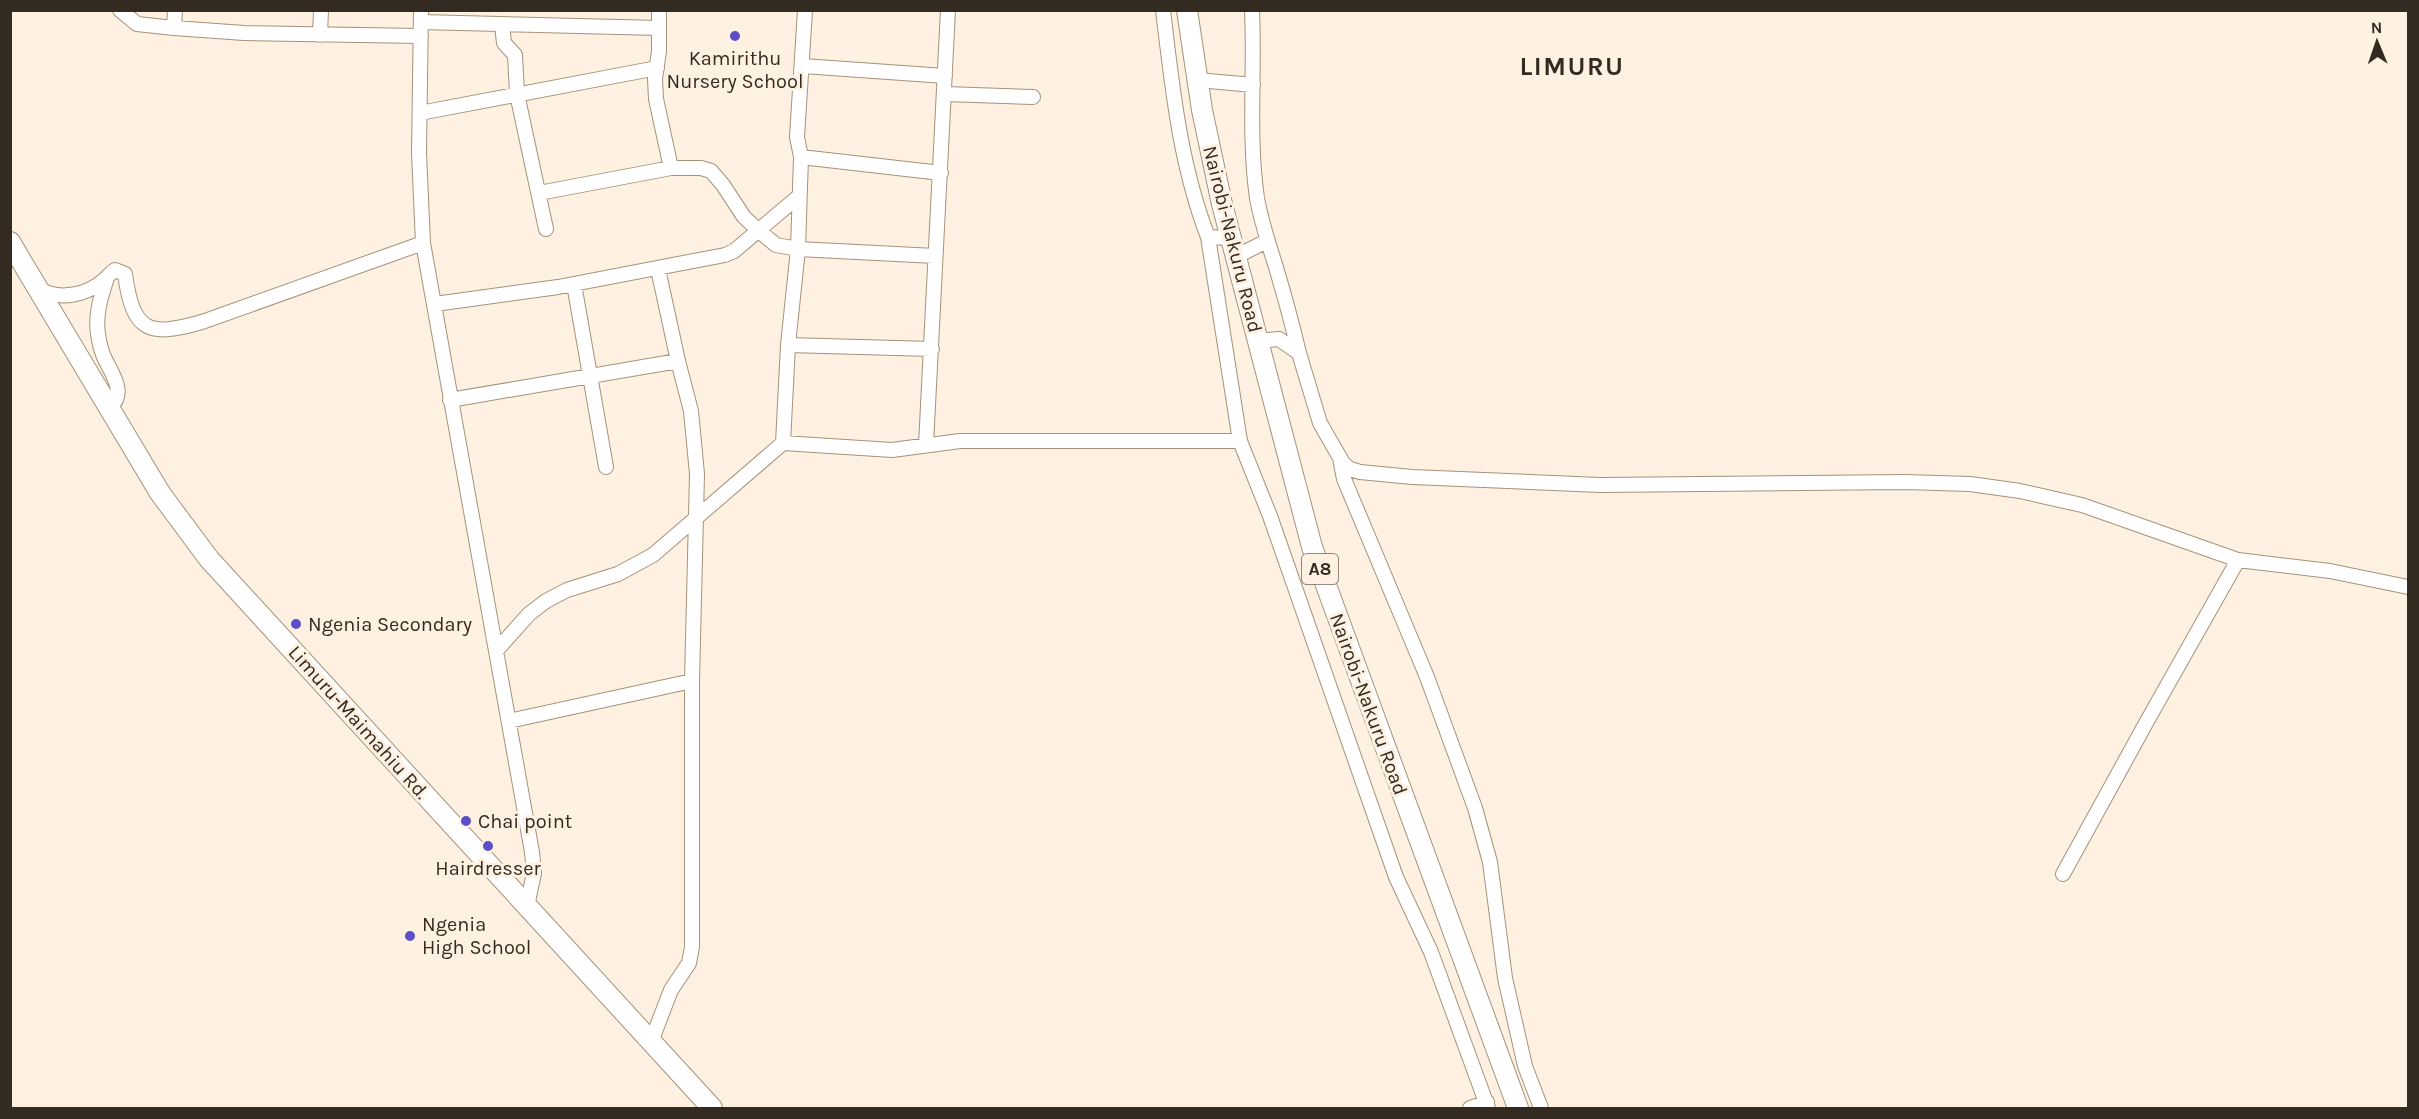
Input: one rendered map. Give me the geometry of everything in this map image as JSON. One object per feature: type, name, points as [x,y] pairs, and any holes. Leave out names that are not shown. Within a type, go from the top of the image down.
[{"type":"highway","name":"Nairobi-Nakuru Road","points":[[1187,10],[1221,204],[1312,548],[1518,1108]]},
{"type":"highway","name":"Limuru-Maimahiu Rd.","points":[[10,242],[160,493],[209,559],[712,1108]]},
{"type":"street","points":[[120,10],[137,24],[174,28],[320,35],[421,36]]},
{"type":"street","points":[[174,28],[175,10]]},
{"type":"street","points":[[320,35],[321,10]]},
{"type":"street","points":[[659,10],[656,99],[671,168]]},
{"type":"street","points":[[783,443],[788,345],[798,249],[801,157],[797,136],[805,10]]},
{"type":"street","points":[[926,445],[948,10]]},
{"type":"street","points":[[1163,10],[1182,143],[1194,195],[1208,237],[1240,441],[1270,516],[1396,877],[1431,952],[1488,1105],[1470,1108]]},
{"type":"street","points":[[1252,10],[1252,129],[1256,188],[1267,241],[1320,423],[1339,456],[1350,469],[1412,477],[1600,485],[1881,482],[1970,484],[2019,491],[2082,505],[2238,560],[2330,571],[2409,587]]},
{"type":"street","points":[[527,906],[534,873],[532,852],[423,243],[419,186],[421,16],[475,17],[502,25],[659,28]]},
{"type":"street","points":[[502,25],[504,44],[515,55],[517,94],[546,229]]},
{"type":"street","points":[[803,66],[945,76]]},
{"type":"street","points":[[420,113],[657,68]]},
{"type":"street","points":[[1198,81],[1253,85]]},
{"type":"street","points":[[945,94],[1032,97]]},
{"type":"street","points":[[801,157],[941,173]]},
{"type":"street","points":[[539,193],[671,168],[701,168],[711,171],[744,218],[776,245],[798,249],[934,256]]},
{"type":"street","points":[[435,304],[574,284],[725,255],[734,251],[798,197]]},
{"type":"street","points":[[1208,237],[1233,248],[1267,241]]},
{"type":"street","points":[[39,289],[54,294],[78,294],[90,291],[115,270],[124,274],[136,316],[145,326],[166,331],[202,322],[423,243]]},
{"type":"street","points":[[651,1042],[671,990],[689,963],[692,947],[693,681],[698,516],[694,428],[658,269]]},
{"type":"street","points":[[107,278],[98,305],[98,326],[103,355],[118,385],[118,398],[110,408]]},
{"type":"street","points":[[574,284],[606,467]]},
{"type":"street","points":[[1257,341],[1279,339],[1299,353]]},
{"type":"street","points":[[788,345],[932,349]]},
{"type":"street","points":[[450,400],[678,361]]},
{"type":"street","points":[[496,651],[529,614],[546,601],[567,590],[632,568],[653,555],[783,443],[885,450],[960,441],[1240,441]]},
{"type":"street","points":[[1339,456],[1344,479],[1427,677],[1475,808],[1490,862],[1505,978],[1525,1066],[1541,1108]]},
{"type":"street","points":[[2063,874],[2238,560]]},
{"type":"street","points":[[509,721],[693,681]]},
{"type":"street","points":[[1505,1074],[1525,1066]]},
{"type":"place","name":"Kamirithu Nursery School","points":[[735,36]]},
{"type":"place","name":"Ngenia Secondary","points":[[296,624]]},
{"type":"place","name":"Chai point","points":[[466,821]]},
{"type":"place","name":"Hairdresser","points":[[488,846]]},
{"type":"place","name":"Ngenia High School","points":[[410,936]]},
{"type":"district","name":"LIMURU","points":[[1572,66]]}]
